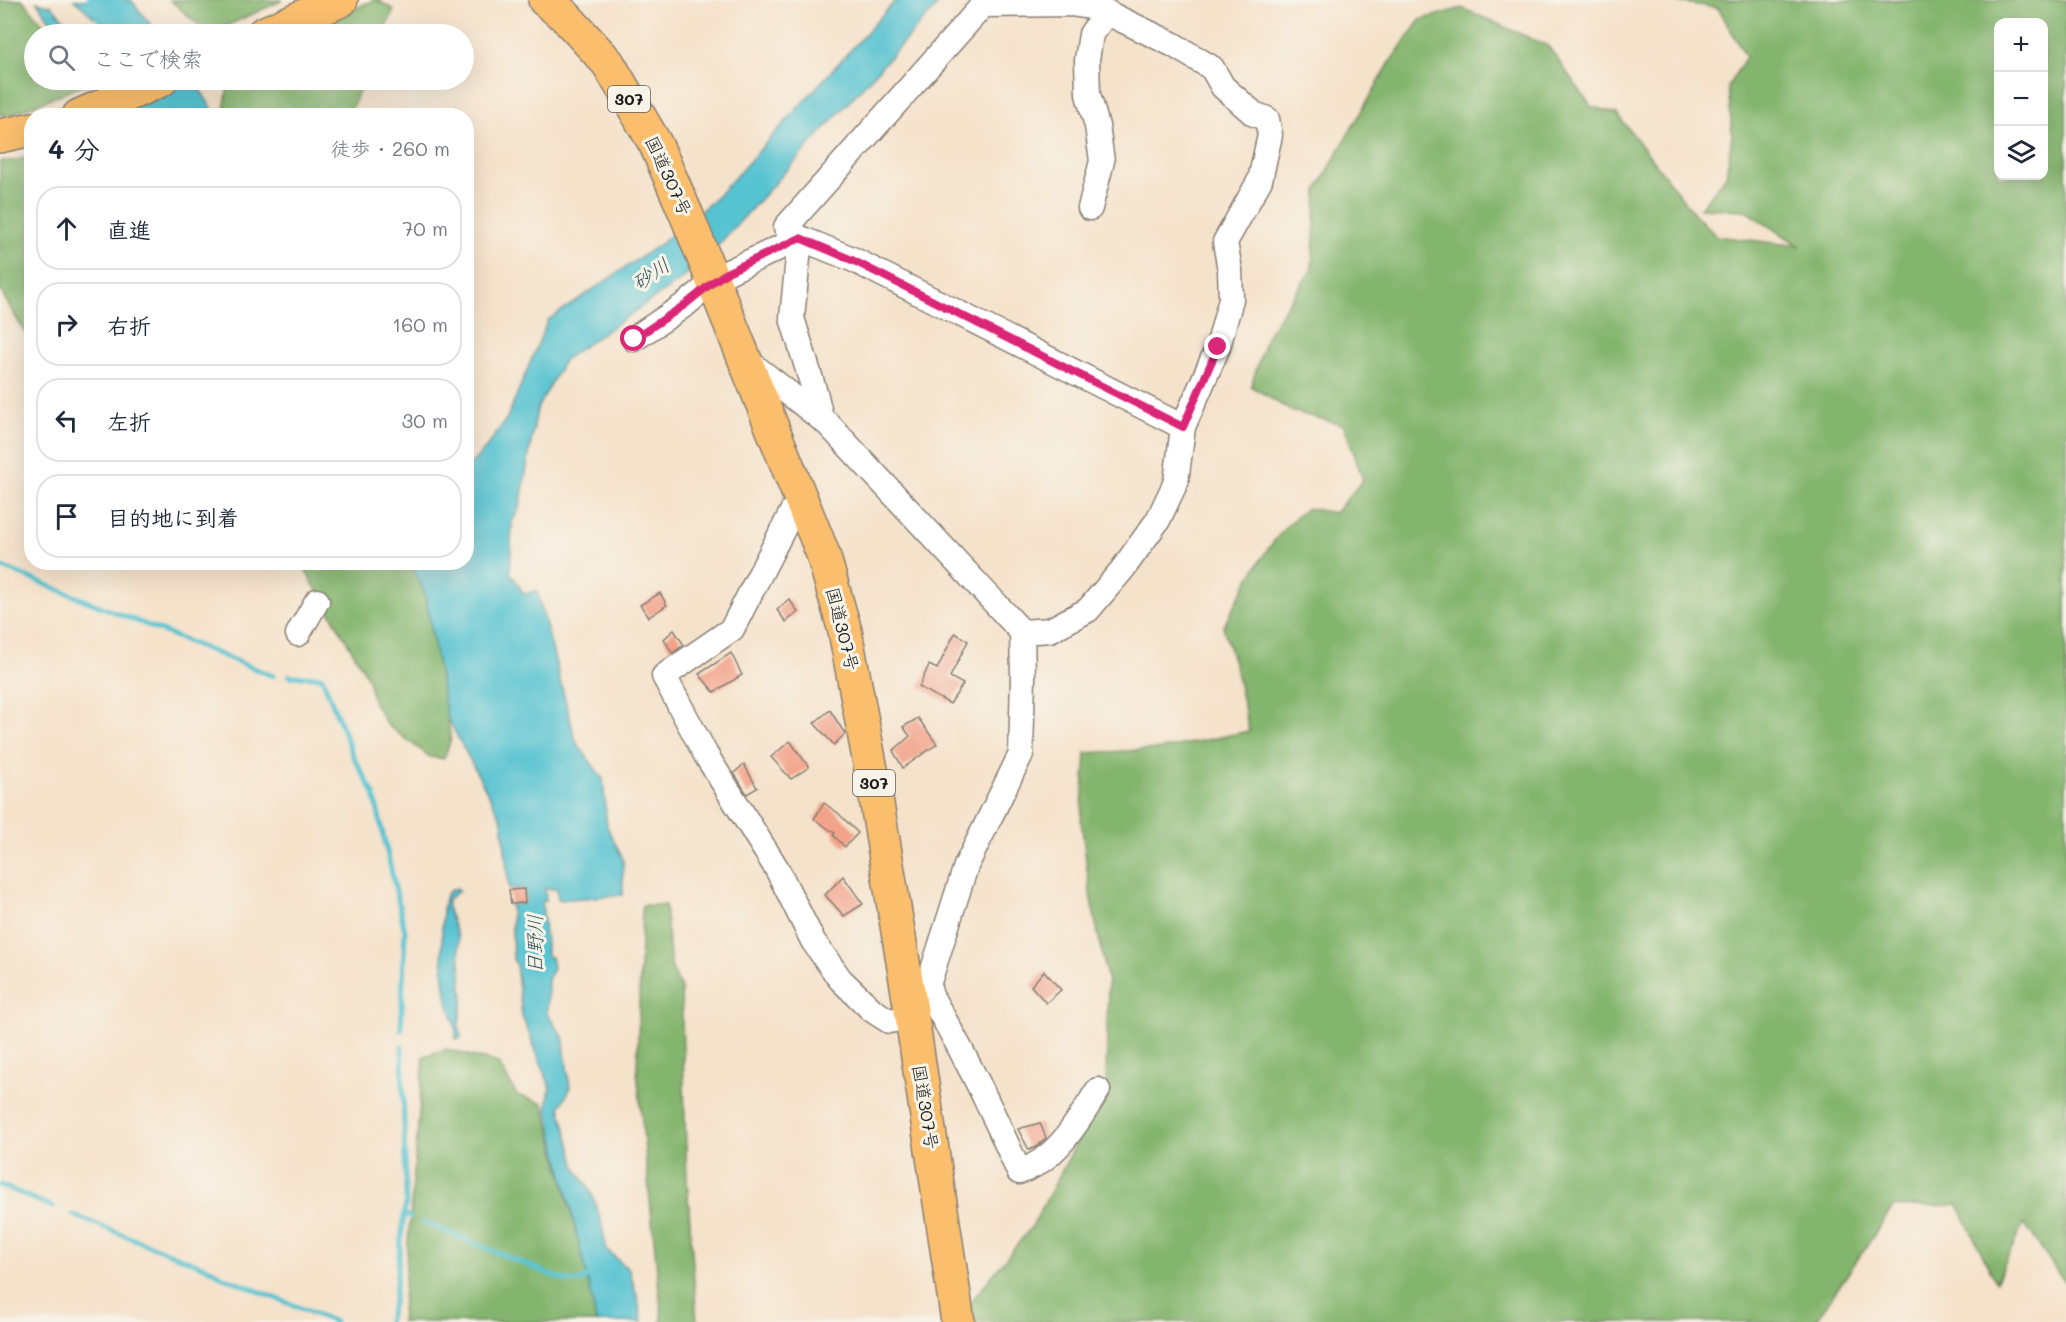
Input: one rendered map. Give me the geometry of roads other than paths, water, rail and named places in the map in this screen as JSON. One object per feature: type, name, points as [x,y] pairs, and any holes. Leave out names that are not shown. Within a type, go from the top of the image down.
[{"type":"highway","points":[[286,24],[342,0]]},
{"type":"highway","name":"国道307号","points":[[545,0],[565,16],[608,63],[656,145],[687,216],[716,273],[745,359],[823,555],[845,631],[916,998],[958,1322]]},
{"type":"highway","points":[[97,108],[138,90]]},
{"type":"highway","points":[[0,136],[24,131]]},
{"type":"street","points":[[634,339],[686,304],[716,273],[793,233],[987,2],[1070,4],[1097,8],[1172,44],[1212,68],[1223,87],[1254,114],[1267,118],[1270,135],[1260,180],[1225,242],[1230,270],[1231,299],[1218,347],[1183,427],[1176,482],[1158,520],[1122,570],[1088,610],[1050,630],[1022,632]]},
{"type":"street","points":[[1090,208],[1102,161],[1097,126],[1088,94],[1087,60],[1091,34],[1107,12]]},
{"type":"street","points":[[793,233],[792,318],[821,418]]},
{"type":"street","points":[[793,233],[852,260],[1183,427]]},
{"type":"street","points":[[745,359],[821,418],[1022,632],[1021,754],[966,866],[916,998],[889,1021],[872,1010],[840,979],[813,941],[777,869],[706,755],[664,676],[732,629],[800,496]]},
{"type":"street","points":[[298,634],[317,601]]},
{"type":"street","points":[[916,998],[931,996],[966,1057],[1019,1172],[1029,1168],[1065,1141],[1098,1090]]},
{"type":"water","points":[[74,0],[94,0],[102,7],[113,5],[110,0],[131,0],[150,24],[117,24],[95,18]]},
{"type":"water","name":"砂川","points":[[896,0],[942,0],[714,250],[679,281],[565,359],[537,409],[520,507],[512,522],[510,572],[524,594],[537,591],[576,742],[603,779],[607,827],[623,859],[623,895],[558,900],[557,889],[545,889],[546,901],[542,902],[547,956],[551,957],[553,968],[548,980],[547,1014],[563,1037],[570,1089],[560,1107],[575,1165],[590,1190],[598,1212],[606,1249],[629,1270],[642,1322],[596,1322],[547,1109],[550,1086],[522,1016],[516,964],[513,959],[511,904],[525,903],[524,889],[509,890],[502,820],[447,717],[425,593],[414,570],[474,570],[474,461],[507,418],[548,320],[663,242],[716,198]]},
{"type":"water","points":[[37,2],[52,6],[68,24],[53,24]]},
{"type":"water","points":[[102,90],[135,90],[155,108],[116,108]]},
{"type":"water","points":[[163,90],[200,90],[212,108],[175,108]]},
{"type":"water","points":[[457,888],[459,891],[447,900],[448,910],[458,937],[463,999],[459,1024],[461,1038],[456,1039],[445,988],[442,931],[446,895]]},
{"type":"waterway","name":"日野川","points":[[103,0],[119,24]]},
{"type":"waterway","name":"日野川","points":[[161,90],[173,108]]},
{"type":"waterway","points":[[0,566],[273,676]]},
{"type":"waterway","points":[[289,676],[322,677],[354,758],[374,794],[405,931],[401,1030]]},
{"type":"waterway","points":[[402,1047],[406,1204],[404,1214],[410,1217]]},
{"type":"waterway","points":[[0,1185],[53,1207]]},
{"type":"waterway","points":[[388,1322],[394,1300],[404,1214]]},
{"type":"waterway","points":[[73,1215],[215,1271],[221,1276],[335,1322]]},
{"type":"waterway","points":[[423,1222],[566,1281],[582,1281],[592,1273]]}]
